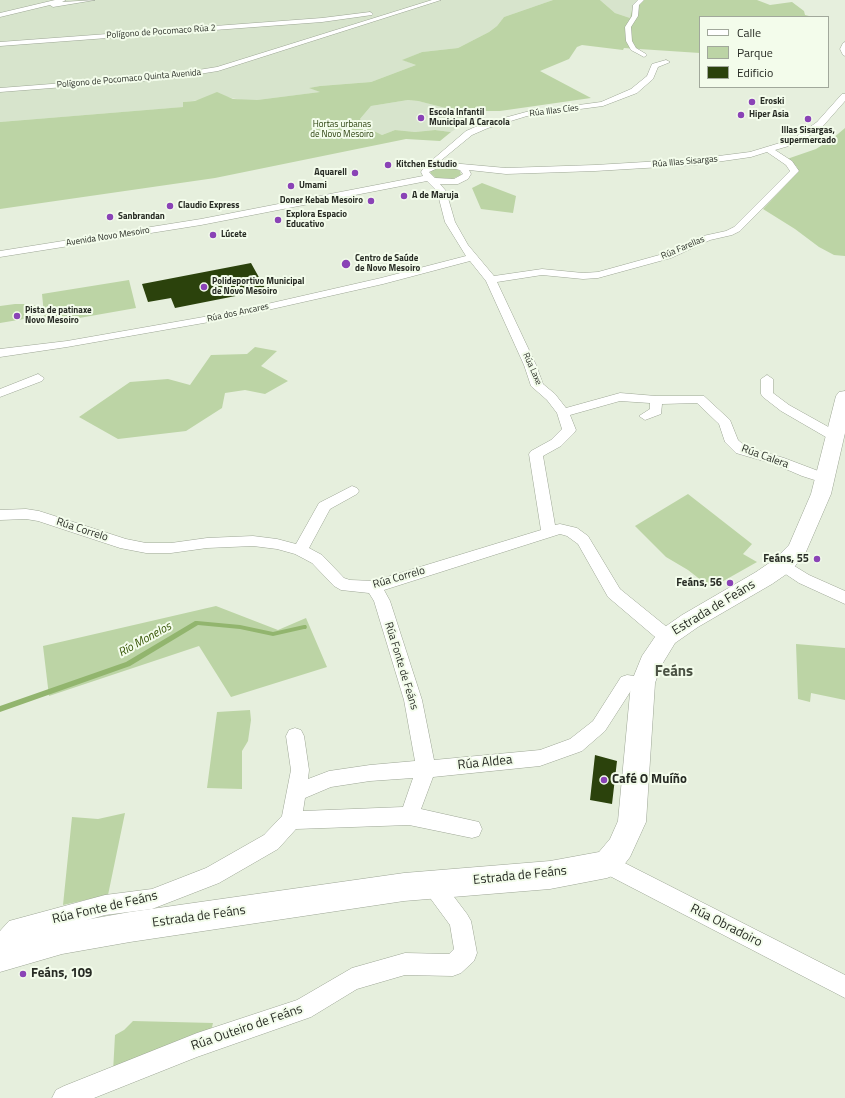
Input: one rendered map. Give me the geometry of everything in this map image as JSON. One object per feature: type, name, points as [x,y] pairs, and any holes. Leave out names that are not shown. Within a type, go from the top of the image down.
[{"type":"street","points":[[0,15],[63,0]]},
{"type":"street","points":[[32,7],[92,0]]},
{"type":"street","name":"Polígono de Pocomaco Quinta Avenida","points":[[0,90],[199,72],[240,63],[438,0]]},
{"type":"street","points":[[642,0],[636,5],[635,16],[628,27],[629,41],[633,49],[648,56],[670,60],[658,63],[652,69],[647,62],[648,56]]},
{"type":"street","name":"Polígono de Pocomaco Rúa 2","points":[[0,44],[348,19],[408,10]]},
{"type":"street","points":[[348,19],[348,29]]},
{"type":"street","name":"Polígono de Pocomaco Rúa 2","points":[[348,19],[366,23]]},
{"type":"street","points":[[845,44],[843,49],[845,54]]},
{"type":"street","name":"Rúa Illas Cíes","points":[[430,174],[435,161],[451,150],[469,133],[503,120],[526,114],[604,104],[620,98],[644,84],[650,77],[652,69]]},
{"type":"street","name":"Rúa Illas Sisargas","points":[[430,174],[448,182],[506,171],[660,164],[734,157],[770,150],[796,141],[820,124],[845,96]]},
{"type":"street","points":[[444,199],[463,178],[466,171],[456,166],[450,156],[451,150]]},
{"type":"street","name":"Rúa Farellas","points":[[491,280],[542,272],[583,276],[598,275],[667,256],[707,238],[737,230],[794,171],[789,163],[770,150]]},
{"type":"street","name":"Rúa Illas Sisargas","points":[[430,174],[444,164],[506,171]]},
{"type":"street","name":"Rúa Laxe","points":[[430,174],[441,191],[450,222],[473,257],[491,280],[530,365],[537,386],[552,397],[563,413],[569,430],[556,443],[536,454],[548,532]]},
{"type":"street","name":"Avenida Novo Mesoiro","points":[[0,246],[202,215],[430,174]]},
{"type":"street","name":"Avenida Novo Mesoiro","points":[[0,254],[201,222],[402,182],[430,174]]},
{"type":"street","name":"Rúa dos Ancares","points":[[0,353],[74,343],[232,315],[383,281],[473,257]]},
{"type":"street","points":[[0,393],[38,378]]},
{"type":"street","points":[[767,379],[767,394],[785,408],[836,437]]},
{"type":"street","name":"Rúa Calera","points":[[563,413],[620,397],[656,400],[700,399],[725,423],[732,442],[741,450],[780,461],[807,473],[824,478]]},
{"type":"street","name":"Estrada de Feáns","points":[[0,957],[70,937],[373,891],[432,884],[550,875],[606,864],[620,848],[632,822],[643,683],[650,663],[667,637],[690,620],[764,578],[783,565],[798,549],[821,494],[845,397]]},
{"type":"street","points":[[645,416],[656,411],[656,400]]},
{"type":"street","points":[[300,550],[324,506],[352,491]]},
{"type":"street","name":"Rúa Correlo","points":[[0,515],[26,514],[39,516],[125,544],[146,548],[171,548],[207,543],[253,542],[277,544],[300,550],[317,559],[339,582],[347,586],[374,586],[560,528],[572,532],[583,540],[614,593],[667,637]]},
{"type":"street","points":[[783,565],[804,579],[845,598]]},
{"type":"street","name":"Rúa Fonte de Feáns","points":[[374,586],[382,601],[413,700],[426,769]]},
{"type":"street","name":"Rúa Aldea","points":[[298,793],[329,779],[370,773],[540,758],[576,745],[599,726],[627,682],[643,683]]},
{"type":"street","name":"Rúa Fonte de Feáns","points":[[0,946],[17,930],[104,905],[152,899],[212,876],[271,842],[291,820],[298,793],[300,770],[295,736]]},
{"type":"street","points":[[409,816],[426,769]]},
{"type":"street","points":[[291,820],[409,816],[472,829]]},
{"type":"street","name":"Rúa Obradoiro","points":[[606,864],[845,987]]},
{"type":"street","name":"Rúa Outeiro de Feáns","points":[[64,1098],[197,1045],[303,1009],[352,979],[405,964],[453,965],[466,953],[460,920],[432,884]]},
{"type":"shaded area","points":[[0,0],[553,0],[504,17],[497,26],[489,32],[458,48],[422,52],[403,60],[416,65],[371,82],[320,86],[310,88],[321,92],[257,100],[246,101],[227,97],[183,102],[184,107],[0,122]]},
{"type":"shaded area","points":[[600,0],[638,0],[633,5],[630,18],[615,13]]},
{"type":"shaded area","name":"Escola Infantil Municipal A Caracola","points":[[408,100],[418,101],[483,117],[469,121],[451,132],[435,130],[415,132],[395,130],[382,135],[368,128],[360,119],[371,106]]},
{"type":"green space","name":"Hortas urbanas de Novo Mesoiro","points":[[553,0],[600,0],[615,13],[630,18],[633,5],[638,0],[757,0],[770,5],[792,2],[804,11],[805,15],[809,16],[699,16],[699,53],[624,48],[623,50],[582,45],[577,47],[569,59],[540,71],[591,98],[500,111],[485,111],[473,115],[418,101],[408,100],[371,106],[360,119],[368,128],[382,135],[395,130],[415,132],[435,130],[451,132],[440,141],[406,139],[215,178],[0,209],[0,122],[183,107],[183,102],[195,101],[217,92],[233,99],[257,100],[320,92],[309,88],[320,86],[371,82],[416,65],[402,60],[422,52],[458,48],[489,32],[497,26],[504,17]]},
{"type":"green space","points":[[845,128],[845,256],[834,255],[819,247],[795,229],[763,209],[798,172],[797,167],[787,159],[816,149],[832,139]]},
{"type":"green space","points":[[439,167],[455,168],[460,171],[461,175],[452,179],[436,178],[430,173],[432,170]]},
{"type":"green space","points":[[482,183],[516,196],[513,213],[481,209],[472,188]]},
{"type":"green space","points":[[129,280],[136,308],[45,324],[42,294]]},
{"type":"green space","name":"Pista de patinaxe Novo Mesoiro","points":[[31,304],[36,306],[36,313],[30,318],[0,323],[0,306]]},
{"type":"green space","points":[[255,347],[277,351],[261,366],[288,381],[265,394],[245,390],[225,393],[222,408],[186,431],[118,439],[79,417],[130,382],[168,379],[190,385],[211,355],[247,354]]},
{"type":"green space","points":[[688,494],[752,544],[743,554],[757,562],[711,588],[688,570],[666,557],[635,526]]},
{"type":"green space","points":[[216,606],[278,630],[306,618],[327,667],[231,697],[199,646],[49,696],[43,646]]},
{"type":"green space","points":[[796,644],[845,648],[845,700],[811,693],[810,702],[798,699]]},
{"type":"green space","points":[[250,710],[251,720],[248,741],[242,751],[242,789],[207,788],[217,712]]},
{"type":"green space","points":[[125,813],[108,895],[63,905],[72,817],[98,819]]},
{"type":"green space","points":[[133,1021],[213,1023],[210,1035],[113,1072],[115,1035],[124,1030]]},
{"type":"building","name":"Polideportivo Municipal de Novo Mesoiro","points":[[251,263],[266,290],[175,308],[171,298],[148,302],[142,284]]},
{"type":"building","name":"Café O Muíño","points":[[595,755],[617,761],[612,804],[590,800]]},
{"type":"waterway","name":"Río Monelos","points":[[0,709],[128,664],[197,623],[240,627],[273,634],[304,627]]},
{"type":"place","name":"Eroski","points":[[752,102]]},
{"type":"place","name":"Hiper Asia","points":[[741,115]]},
{"type":"place","name":"Escola Infantil Municipal A Caracola","points":[[421,118]]},
{"type":"place","name":"Illas Sisargas, supermercado","points":[[808,119]]},
{"type":"place","name":"Kitchen Estudio","points":[[388,165]]},
{"type":"place","name":"Aquarell","points":[[355,173]]},
{"type":"place","name":"Umami","points":[[291,186]]},
{"type":"place","name":"A de Maruja","points":[[404,196]]},
{"type":"place","name":"Doner Kebab Mesoiro","points":[[371,201]]},
{"type":"place","name":"Claudio Express","points":[[170,206]]},
{"type":"place","name":"Sanbrandan","points":[[110,217]]},
{"type":"place","name":"Explora Espacio Educativo","points":[[278,220]]},
{"type":"place","name":"Lúcete","points":[[213,235]]},
{"type":"place","name":"Centro de Saúde de Novo Mesoiro","points":[[346,264]]},
{"type":"place","name":"Polideportivo Municipal de Novo Mesoiro","points":[[204,287]]},
{"type":"place","name":"Pista de patinaxe Novo Mesoiro","points":[[17,316]]},
{"type":"place","name":"Feáns, 55","points":[[817,559]]},
{"type":"place","name":"Feáns, 56","points":[[730,583]]},
{"type":"place","name":"Café O Muíño","points":[[604,780]]},
{"type":"place","name":"Feáns, 109","points":[[23,974]]},
{"type":"district","name":"Feáns","points":[[674,672]]}]
